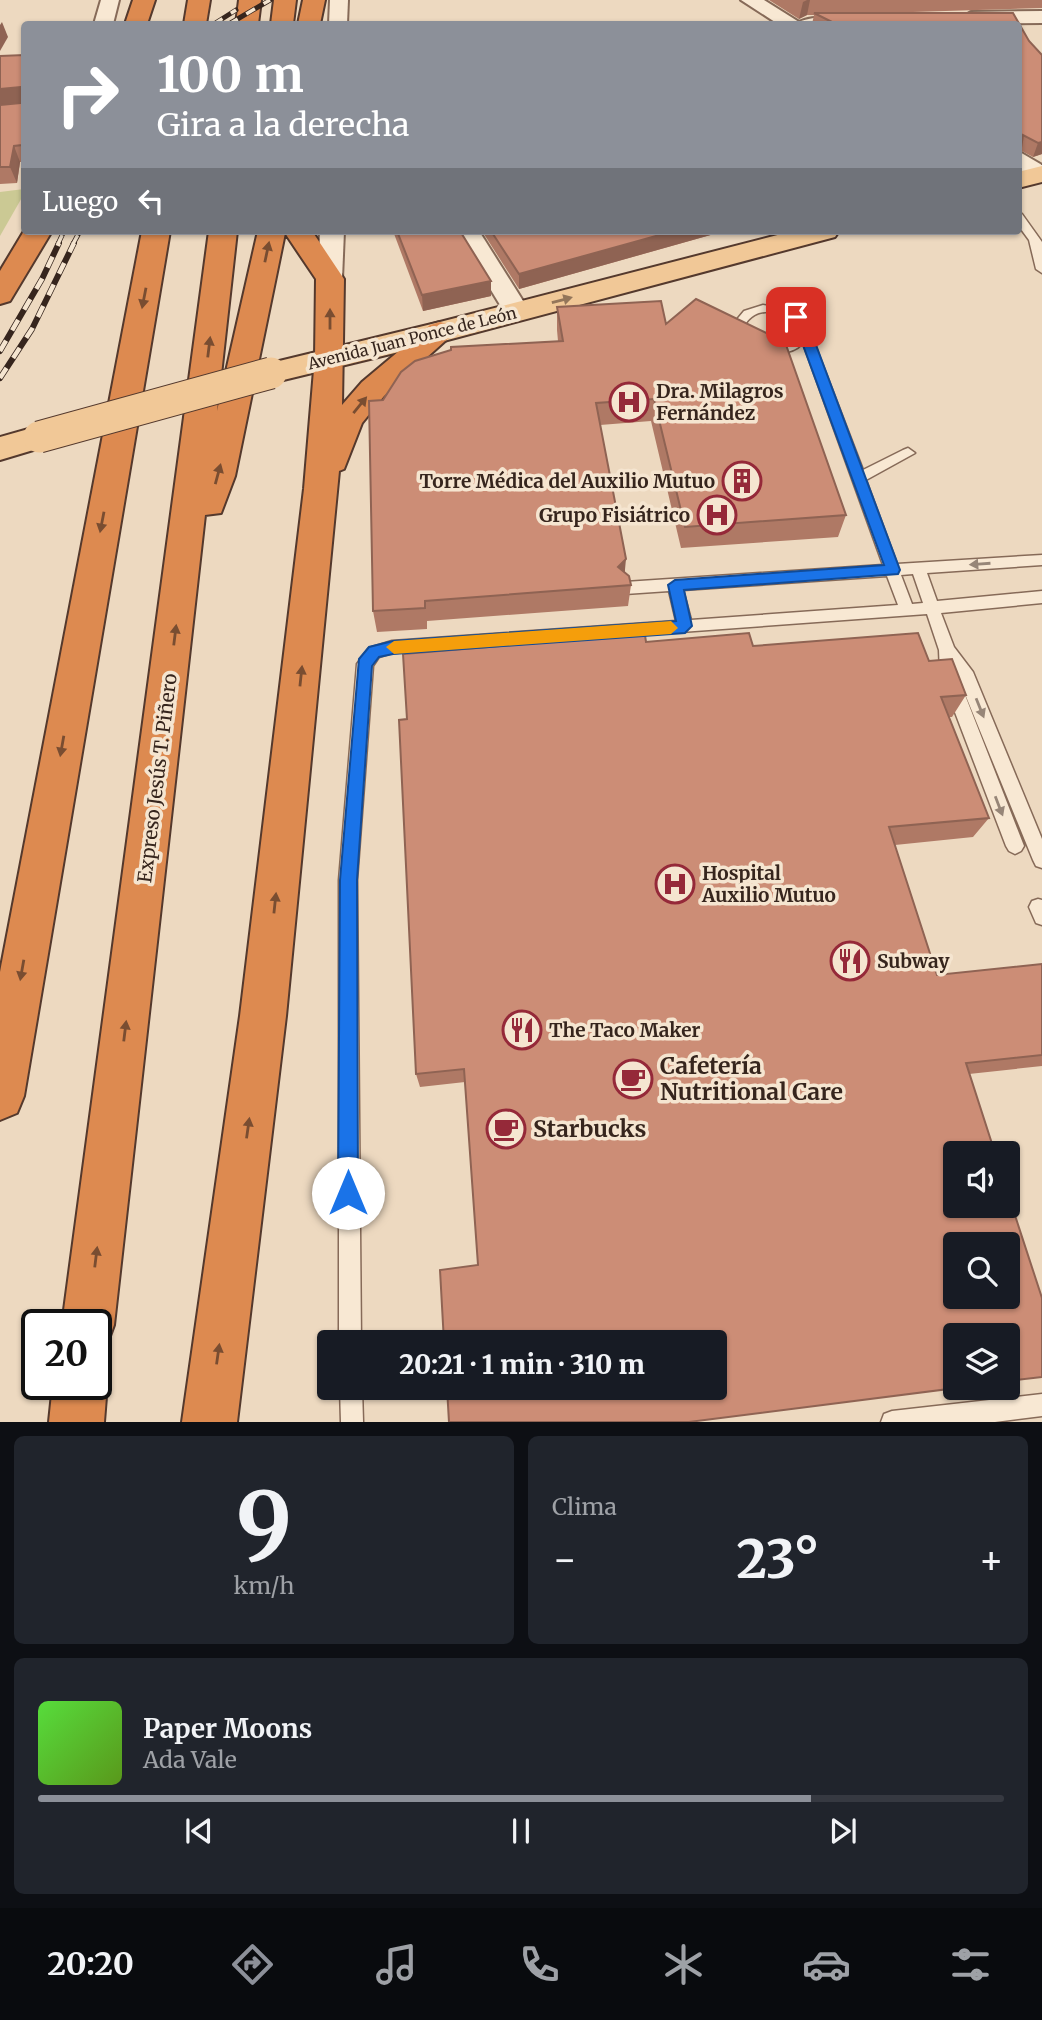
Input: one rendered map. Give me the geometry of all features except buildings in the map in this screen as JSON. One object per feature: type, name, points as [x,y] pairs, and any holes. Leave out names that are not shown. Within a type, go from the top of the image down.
[{"type":"highway","points":[[137,21],[144,0]]},
{"type":"highway","points":[[196,21],[199,0]]},
{"type":"highway","points":[[247,21],[250,0]]},
{"type":"highway","points":[[282,21],[285,0]]},
{"type":"highway","points":[[310,21],[314,0]]},
{"type":"highway","points":[[8,283],[36,235]]},
{"type":"highway","points":[[0,1096],[155,235]]},
{"type":"highway","name":"Expreso Jesús T. Piñero","points":[[90,1309],[222,235]]},
{"type":"highway","points":[[180,585],[218,476],[288,235]]},
{"type":"highway","points":[[209,1422],[263,1016],[321,489],[330,358],[330,279],[292,235]]},
{"type":"highway","points":[[321,489],[348,419],[373,389],[440,332]]},
{"type":"highway","points":[[76,1422],[78,1400]]},
{"type":"main road","name":"Avenida Juan Ponce de León","points":[[0,449],[271,373],[440,332],[810,235]]},
{"type":"street","points":[[105,21],[110,0]]},
{"type":"street","points":[[338,21],[339,0]]},
{"type":"street","points":[[750,0],[786,21]]},
{"type":"street","points":[[959,12],[1042,17]]},
{"type":"street","points":[[1022,162],[1034,176]]},
{"type":"street","points":[[8,283],[26,235]]},
{"type":"street","points":[[330,279],[332,235]]},
{"type":"street","points":[[469,235],[517,312]]},
{"type":"lane","points":[[1022,222],[1038,246],[1042,269]]},
{"type":"lane","points":[[803,329],[799,342],[770,349],[750,342],[743,336],[740,323],[749,312],[768,307],[796,317],[803,329],[907,610]]},
{"type":"lane","points":[[859,478],[908,453]]},
{"type":"lane","points":[[625,588],[1042,560]]},
{"type":"lane","points":[[918,568],[947,650],[948,673],[1014,846]]},
{"type":"lane","points":[[675,585],[685,626]]},
{"type":"lane","points":[[350,1330],[348,880],[365,664],[374,652],[393,648],[933,608],[1042,597]]},
{"type":"lane","points":[[947,650],[965,671],[1042,860]]},
{"type":"lane","points":[[351,1400],[352,1422]]},
{"type":"lane","points":[[892,1422],[1042,1405]]},
{"type":"shaded area","points":[[21,189],[21,199],[0,236],[0,192]]},
{"type":"railway","points":[[234,21],[270,0]]},
{"type":"railway","points":[[219,21],[236,10]]},
{"type":"railway","points":[[58,244],[62,235]]},
{"type":"railway","points":[[73,244],[78,235]]},
{"type":"railway","points":[[0,351],[42,279],[59,243]]},
{"type":"railway","points":[[0,378],[32,329],[74,243]]},
{"type":"slow traffic","points":[[394,647],[671,628]]},
{"type":"place","name":"Dra. Milagros Fernández","points":[[629,402]]},
{"type":"place","name":"Torre Médica del Auxilio Mutuo","points":[[742,481]]},
{"type":"place","name":"Grupo Fisiátrico","points":[[717,515]]},
{"type":"place","name":"Hospital Auxilio Mutuo","points":[[675,884]]},
{"type":"place","name":"Subway","points":[[850,961]]},
{"type":"place","name":"The Taco Maker","points":[[522,1030]]},
{"type":"place","name":"Cafetería Nutritional Care","points":[[633,1079]]},
{"type":"place","name":"Starbucks","points":[[506,1129]]},
{"type":"route","points":[[348,1193],[348,880],[365,664],[374,652],[393,648],[685,626],[675,585],[893,570],[801,323],[796,317]]}]
